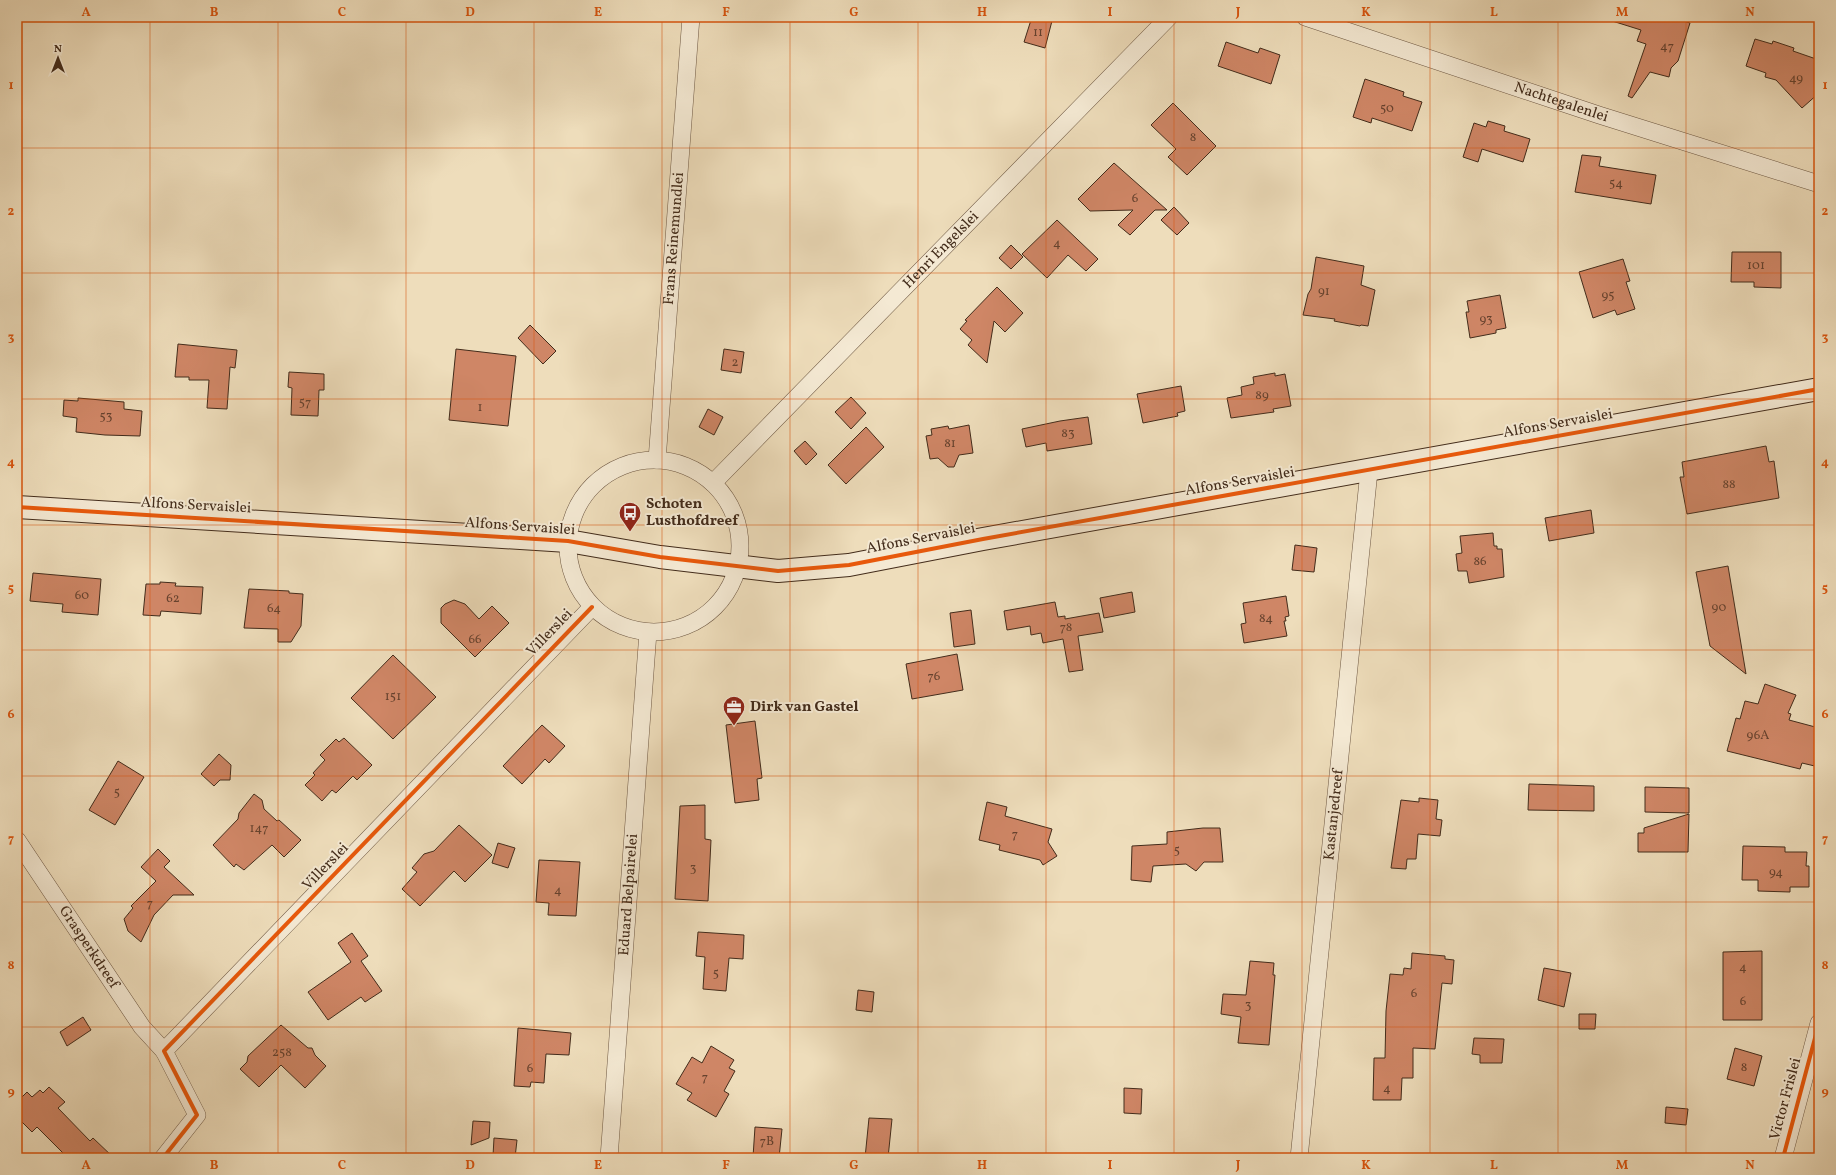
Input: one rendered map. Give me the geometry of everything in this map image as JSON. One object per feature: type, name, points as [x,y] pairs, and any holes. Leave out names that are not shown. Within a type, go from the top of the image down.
[{"type":"street","name":"Frans Reinemundlei","points":[[657,460],[691,17]]},
{"type":"street","name":"Henri Engelslei","points":[[713,483],[1169,17]]},
{"type":"street","name":"Nachtegalenlei","points":[[1305,17],[1599,115],[1819,184]]},
{"type":"street","name":"Alfons Servaislei","points":[[17,507],[568,541],[660,557],[778,572],[849,565],[983,539],[1369,471],[1819,389]]},
{"type":"street","points":[[657,460],[673,462],[688,467],[713,483],[726,499],[734,515],[739,532],[740,550],[737,566],[730,587],[719,603],[704,616],[687,626],[668,631],[648,632],[616,624],[592,607],[577,586],[574,579],[569,564],[568,541],[572,519],[581,499],[596,482],[614,470],[635,462],[657,460]]},
{"type":"street","name":"Kastanjedreef","points":[[1299,1158],[1369,471]]},
{"type":"street","name":"Villerslei","points":[[164,1051],[592,607]]},
{"type":"street","name":"Eduard Belpairelei","points":[[609,1158],[648,632]]},
{"type":"street","name":"Grasperkdreef","points":[[17,840],[142,1027],[164,1051]]},
{"type":"street","name":"Victor Frislei","points":[[1783,1158],[1819,1023]]},
{"type":"street","points":[[162,1158],[197,1115],[164,1051]]},
{"type":"building","points":[[1037,17],[1053,17],[1045,48],[1024,42],[1031,20],[1035,21]]},
{"type":"building","points":[[1610,17],[1670,17],[1690,23],[1678,61],[1671,68],[1669,77],[1650,72],[1632,98],[1628,96],[1646,44],[1637,41],[1641,30],[1609,20]]},
{"type":"building","points":[[1755,39],[1772,44],[1773,41],[1794,48],[1793,51],[1819,60],[1819,93],[1802,108],[1776,80],[1765,77],[1766,73],[1746,66]]},
{"type":"building","points":[[1226,42],[1258,53],[1260,48],[1280,55],[1271,84],[1218,66]]},
{"type":"building","points":[[1365,79],[1404,92],[1403,96],[1422,102],[1412,131],[1372,118],[1371,123],[1353,117]]},
{"type":"building","points":[[1173,103],[1216,146],[1187,175],[1168,157],[1176,149],[1151,125]]},
{"type":"building","points":[[1488,121],[1505,126],[1504,131],[1530,139],[1523,162],[1482,149],[1478,162],[1463,157],[1474,123],[1486,127]]},
{"type":"building","points":[[1582,155],[1601,157],[1599,166],[1656,175],[1651,204],[1575,192]]},
{"type":"building","points":[[1114,163],[1167,210],[1155,210],[1130,235],[1118,225],[1133,210],[1090,211],[1078,199]]},
{"type":"building","points":[[1174,207],[1189,223],[1177,235],[1161,220]]},
{"type":"building","points":[[1057,220],[1098,259],[1086,271],[1068,255],[1047,278],[1022,254]]},
{"type":"building","points":[[1011,245],[1023,257],[1011,269],[999,258]]},
{"type":"building","points":[[1732,252],[1781,252],[1781,288],[1754,287],[1754,282],[1731,282]]},
{"type":"building","points":[[1316,257],[1364,266],[1361,285],[1375,290],[1368,326],[1334,321],[1335,319],[1303,315],[1308,294],[1311,289]]},
{"type":"building","points":[[1623,259],[1630,281],[1626,282],[1635,309],[1617,315],[1615,310],[1593,318],[1579,272]]},
{"type":"building","points":[[997,287],[1023,313],[1005,332],[994,321],[987,363],[968,345],[972,340],[960,329],[967,321],[965,320]]},
{"type":"building","points":[[1500,295],[1506,328],[1496,330],[1496,333],[1470,338],[1466,312],[1469,312],[1467,301]]},
{"type":"building","points":[[530,325],[556,351],[543,364],[518,338]]},
{"type":"building","points":[[178,344],[237,350],[235,368],[230,367],[227,409],[207,408],[209,380],[189,380],[189,377],[175,377]]},
{"type":"building","points":[[456,349],[516,356],[508,426],[449,420]]},
{"type":"building","points":[[724,349],[744,352],[741,373],[721,370]]},
{"type":"building","points":[[289,372],[324,374],[324,390],[319,390],[318,416],[291,415],[292,388],[288,387]]},
{"type":"building","points":[[1275,373],[1275,376],[1285,374],[1291,406],[1273,409],[1274,412],[1231,418],[1227,398],[1242,395],[1241,387],[1254,384],[1253,377]]},
{"type":"building","points":[[1181,386],[1185,411],[1177,413],[1178,416],[1143,423],[1137,394]]},
{"type":"building","points":[[851,397],[866,413],[851,429],[835,412]]},
{"type":"building","points":[[78,398],[124,402],[124,409],[142,411],[140,436],[76,432],[77,418],[63,416],[64,400],[78,401]]},
{"type":"building","points":[[708,409],[723,417],[714,435],[699,427]]},
{"type":"building","points":[[1088,417],[1092,444],[1047,451],[1046,443],[1026,447],[1022,429]]},
{"type":"building","points":[[969,425],[973,453],[959,455],[954,467],[948,467],[938,458],[930,459],[926,436],[932,435],[931,429],[948,426],[949,429]]},
{"type":"building","points":[[866,427],[884,447],[846,484],[828,465]]},
{"type":"building","points":[[805,441],[817,454],[806,465],[794,451]]},
{"type":"building","points":[[1766,446],[1769,462],[1774,461],[1779,498],[1687,514],[1680,477],[1684,477],[1682,462]]},
{"type":"building","points":[[1591,510],[1594,533],[1549,541],[1545,518]]},
{"type":"building","points":[[1493,533],[1494,546],[1497,546],[1497,549],[1502,549],[1504,577],[1469,583],[1467,571],[1458,571],[1456,554],[1462,553],[1460,536]]},
{"type":"building","points":[[1295,545],[1317,548],[1314,572],[1292,570]]},
{"type":"building","points":[[1728,566],[1746,674],[1710,646],[1696,572]]},
{"type":"building","points":[[33,573],[101,579],[98,615],[62,612],[63,604],[30,601]]},
{"type":"building","points":[[160,582],[176,583],[175,586],[203,587],[201,614],[161,611],[160,616],[143,615],[146,584],[160,584]]},
{"type":"building","points":[[249,589],[289,591],[289,593],[303,594],[301,626],[291,642],[278,642],[278,629],[244,628]]},
{"type":"building","points":[[1132,592],[1135,612],[1104,618],[1100,598]]},
{"type":"building","points":[[1286,596],[1289,616],[1285,617],[1286,621],[1284,621],[1287,636],[1244,643],[1241,624],[1246,623],[1243,603]]},
{"type":"building","points":[[454,600],[465,604],[479,619],[492,606],[509,623],[475,657],[441,623],[441,608],[445,604]]},
{"type":"building","points":[[1055,602],[1058,617],[1065,616],[1065,619],[1099,613],[1103,632],[1078,636],[1083,670],[1069,672],[1063,639],[1043,643],[1041,633],[1031,635],[1030,626],[1007,630],[1004,611]]},
{"type":"building","points":[[971,610],[975,644],[954,647],[950,613]]},
{"type":"building","points":[[957,654],[963,690],[912,699],[906,664]]},
{"type":"building","points":[[393,655],[436,697],[393,739],[351,698]]},
{"type":"building","points":[[1765,684],[1796,695],[1788,713],[1791,714],[1789,720],[1819,728],[1819,767],[1802,763],[1800,769],[1727,751],[1736,718],[1740,719],[1745,701],[1758,704]]},
{"type":"building","points":[[755,721],[762,778],[757,779],[759,800],[735,803],[726,725]]},
{"type":"building","points":[[542,725],[565,746],[549,763],[545,759],[522,784],[503,766]]},
{"type":"building","points":[[344,738],[372,765],[357,780],[353,776],[336,793],[332,790],[322,801],[305,785],[315,775],[313,773],[325,760],[320,755],[336,739],[339,742]]},
{"type":"building","points":[[219,754],[231,765],[230,780],[220,780],[214,786],[201,774]]},
{"type":"building","points":[[118,761],[144,777],[115,825],[89,810]]},
{"type":"building","points":[[1529,784],[1594,786],[1594,811],[1528,810]]},
{"type":"building","points":[[1645,787],[1689,788],[1689,813],[1645,812]]},
{"type":"building","points":[[254,794],[262,800],[264,809],[277,821],[279,820],[301,840],[284,857],[272,845],[244,870],[236,864],[234,867],[213,845],[238,819],[239,813]]},
{"type":"building","points":[[1419,798],[1438,800],[1436,819],[1442,820],[1440,836],[1418,834],[1416,859],[1407,859],[1406,869],[1391,868],[1401,800],[1419,802]]},
{"type":"building","points":[[987,802],[1007,807],[1005,816],[1052,829],[1048,842],[1057,856],[1043,865],[1040,860],[999,850],[1000,845],[979,840]]},
{"type":"building","points":[[705,805],[705,839],[711,840],[708,901],[675,899],[680,806]]},
{"type":"building","points":[[1689,814],[1688,852],[1638,852],[1638,833],[1644,833],[1644,828]]},
{"type":"building","points":[[459,825],[492,855],[465,882],[454,871],[420,906],[402,889],[417,872],[412,868],[424,854],[434,851]]},
{"type":"building","points":[[1203,828],[1220,828],[1223,862],[1204,862],[1196,871],[1186,864],[1153,866],[1151,882],[1131,880],[1132,846],[1167,844],[1167,832]]},
{"type":"building","points":[[498,843],[515,848],[508,868],[492,863]]},
{"type":"building","points":[[1743,846],[1785,847],[1785,852],[1807,852],[1806,866],[1809,866],[1809,887],[1790,887],[1790,892],[1758,891],[1758,880],[1742,880]]},
{"type":"building","points":[[158,849],[170,861],[164,867],[194,895],[173,895],[154,915],[141,942],[128,931],[124,919],[133,908],[131,906],[156,881],[141,867]]},
{"type":"building","points":[[539,860],[580,862],[576,916],[548,915],[549,903],[536,902]]},
{"type":"building","points":[[698,932],[744,935],[743,959],[729,958],[726,991],[703,989],[705,957],[696,956]]},
{"type":"building","points":[[352,933],[368,956],[361,961],[382,991],[365,1002],[361,997],[328,1020],[308,992],[351,962],[338,943]]},
{"type":"building","points":[[1762,951],[1762,1020],[1723,1020],[1723,952]]},
{"type":"building","points":[[1412,953],[1445,956],[1445,959],[1454,960],[1452,984],[1442,983],[1435,1049],[1413,1048],[1413,1078],[1402,1078],[1401,1100],[1373,1100],[1374,1058],[1385,1058],[1386,1011],[1390,974],[1403,975],[1404,968],[1411,969]]},
{"type":"building","points":[[1250,961],[1274,963],[1273,975],[1275,975],[1269,1045],[1238,1043],[1241,1017],[1221,1014],[1223,994],[1246,995]]},
{"type":"building","points":[[1544,968],[1571,973],[1564,1007],[1538,1000]]},
{"type":"building","points":[[858,990],[874,992],[872,1012],[856,1010]]},
{"type":"building","points":[[1579,1014],[1596,1014],[1595,1029],[1579,1029]]},
{"type":"building","points":[[83,1017],[91,1030],[67,1046],[60,1032]]},
{"type":"building","points":[[281,1025],[308,1048],[312,1048],[315,1055],[326,1066],[305,1088],[281,1065],[259,1087],[240,1069],[247,1062],[248,1056]]},
{"type":"building","points":[[518,1028],[571,1033],[569,1055],[546,1054],[544,1083],[531,1082],[530,1087],[514,1086]]},
{"type":"building","points":[[1474,1038],[1504,1039],[1502,1063],[1480,1063],[1480,1055],[1472,1054]]},
{"type":"building","points":[[711,1046],[734,1060],[729,1068],[735,1071],[724,1091],[729,1094],[716,1117],[687,1100],[692,1093],[676,1084],[692,1057],[702,1063]]},
{"type":"building","points":[[1735,1048],[1762,1056],[1754,1086],[1727,1079]]},
{"type":"building","points":[[49,1087],[65,1102],[58,1108],[90,1141],[93,1138],[114,1158],[68,1158],[37,1127],[32,1132],[17,1117],[17,1102],[27,1092],[32,1097],[40,1090],[43,1093]]},
{"type":"building","points":[[1124,1088],[1142,1089],[1141,1114],[1124,1113]]},
{"type":"building","points":[[1666,1107],[1688,1109],[1686,1125],[1665,1123]]},
{"type":"building","points":[[869,1118],[892,1119],[888,1158],[865,1158]]},
{"type":"building","points":[[473,1121],[490,1122],[489,1138],[471,1145]]},
{"type":"building","points":[[755,1127],[782,1129],[779,1158],[753,1157]]},
{"type":"building","points":[[494,1138],[517,1140],[515,1158],[499,1158],[499,1156],[493,1156]]},
{"type":"cycle path","points":[[17,507],[568,541],[660,557],[778,571],[849,565],[983,539],[1819,389]]},
{"type":"cycle path","points":[[163,1158],[197,1115],[164,1051],[592,607]]},
{"type":"cycle path","points":[[1783,1158],[1819,1023]]},
{"type":"place","name":"Schoten Lusthofdreef","points":[[630,532]]},
{"type":"place","name":"Dirk van Gastel","points":[[734,726]]}]
